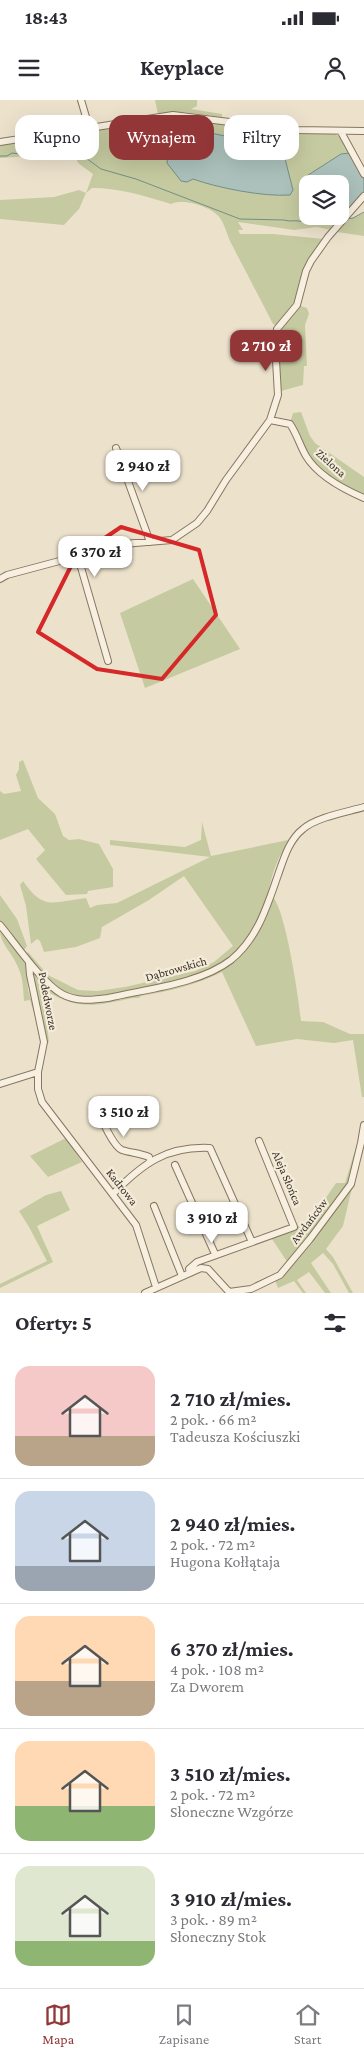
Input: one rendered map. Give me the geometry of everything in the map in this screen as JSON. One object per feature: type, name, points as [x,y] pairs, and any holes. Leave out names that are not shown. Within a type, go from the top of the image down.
[{"type":"street","points":[[81,100],[85,115]]},
{"type":"street","points":[[99,126],[173,115],[295,130],[364,131]]},
{"type":"street","points":[[341,132],[364,174]]},
{"type":"street","points":[[0,142],[15,139]]},
{"type":"street","points":[[0,579],[7,575],[123,544],[172,540],[197,522],[207,511],[226,480],[270,420],[278,395],[275,343],[277,329],[297,305],[306,271],[311,261],[328,237],[364,196]]},
{"type":"street","name":"Zielona","points":[[270,420],[290,424],[306,457],[316,468],[336,484],[364,498]]},
{"type":"street","points":[[116,448],[150,542]]},
{"type":"street","points":[[78,557],[108,661]]},
{"type":"street","name":"Dąbrowskich","points":[[0,925],[30,963],[62,994],[84,999],[108,998],[189,979],[214,970],[231,960],[248,944],[263,917],[286,852],[304,828],[316,822],[364,806]]},
{"type":"street","name":"Podedworze","points":[[30,963],[30,975],[44,1042],[38,1072],[38,1089],[42,1102]]},
{"type":"street","points":[[0,1084],[38,1072]]},
{"type":"street","name":"Kadrowa","points":[[42,1102],[136,1225],[156,1287]]},
{"type":"street","points":[[94,1102],[114,1144],[121,1150],[139,1152],[149,1157],[150,1161]]},
{"type":"street","name":"Awdańców","points":[[229,1292],[251,1289],[280,1275],[310,1239],[351,1184],[364,1124]]},
{"type":"street","name":"Aleja Słońca","points":[[190,1273],[189,1269],[192,1266],[215,1254],[294,1226],[259,1141]]},
{"type":"street","points":[[113,1194],[132,1175],[150,1161],[164,1154],[182,1149],[210,1148],[252,1242]]},
{"type":"street","points":[[175,1166],[215,1254]]},
{"type":"street","points":[[154,1206],[182,1276]]},
{"type":"street","points":[[145,1293],[205,1268],[229,1292]]},
{"type":"highlighted area","points":[[121,527],[199,550],[216,615],[162,679],[97,669],[38,632],[75,558]]},
{"type":"green space","points":[[155,100],[197,100],[197,106],[191,109],[222,114],[222,117],[183,112],[158,114]]},
{"type":"green space","points":[[214,123],[224,124],[224,160],[299,160],[299,134],[334,134],[340,137],[350,149],[355,157],[363,180],[349,180],[349,175],[299,175],[299,225],[334,225],[331,230],[317,227],[294,230],[238,222],[243,230],[238,230],[240,234],[273,234],[324,239],[309,261],[294,305],[277,326],[273,324],[231,243],[222,221],[211,210],[190,203],[177,202],[171,204],[142,195],[92,188],[86,193],[93,174],[77,160],[99,160],[99,129],[109,127],[109,160],[214,160]]},
{"type":"green space","points":[[15,143],[15,157],[0,158],[0,145]]},
{"type":"green space","points":[[79,190],[86,193],[79,209],[64,225],[0,219],[0,200],[54,197]]},
{"type":"green space","points":[[364,213],[364,236],[337,232],[343,225],[349,225],[349,220]]},
{"type":"green space","points":[[298,305],[307,308],[309,314],[305,325],[307,366],[304,366],[303,385],[281,391],[278,343],[280,328]]},
{"type":"green space","points":[[301,412],[310,436],[315,443],[364,477],[364,496],[330,478],[311,460],[290,423],[293,413]]},
{"type":"green space","points":[[193,579],[240,649],[145,688],[120,613]]},
{"type":"green space","points":[[23,760],[38,798],[55,814],[63,836],[69,840],[79,839],[99,844],[113,869],[113,887],[88,891],[87,894],[66,895],[36,859],[45,850],[28,829],[0,840],[0,791],[4,794],[21,791],[16,775],[19,769],[19,762]]},
{"type":"green space","points":[[202,822],[211,856],[289,841],[276,866],[255,926],[227,959],[212,968],[183,979],[142,989],[100,995],[83,996],[71,994],[58,988],[46,977],[27,954],[28,952],[48,975],[78,990],[97,991],[125,987],[195,971],[214,962],[233,946],[184,876],[149,900],[102,927],[100,938],[76,947],[44,952],[40,941],[37,939],[31,944],[26,906],[20,885],[23,881],[30,891],[43,901],[57,902],[86,898],[90,908],[97,905],[117,903],[210,857],[110,845],[110,840],[185,847],[201,840]]},
{"type":"green space","points":[[0,895],[17,919],[27,946],[24,950],[0,921]]},
{"type":"green space","points":[[273,897],[283,920],[287,937],[301,1021],[323,1022],[350,1034],[364,1034],[364,1097],[362,1097],[353,1040],[334,1043],[297,1039],[256,1046],[222,972],[202,981],[173,990],[139,998],[87,1005],[67,1001],[43,989],[49,1042],[47,1043],[33,971],[49,986],[85,1002],[191,981],[242,952],[251,944],[264,922]]},
{"type":"green space","points":[[0,929],[26,965],[28,990],[35,1017],[30,1000],[24,1001],[20,973],[15,960],[2,939]]},
{"type":"green space","points":[[66,1138],[82,1162],[48,1177],[30,1156]]},
{"type":"green space","points":[[358,1141],[360,1142],[349,1183],[288,1263],[270,1236],[315,1220],[323,1202],[336,1183],[345,1183]]},
{"type":"green space","points":[[363,1143],[364,1149],[343,1226],[326,1249],[333,1257],[353,1293],[349,1293],[333,1264],[323,1253],[311,1263],[331,1293],[325,1293],[309,1272],[297,1280],[306,1293],[303,1293],[294,1281],[278,1288],[275,1280],[336,1206],[347,1196]]},
{"type":"green space","points":[[61,1191],[70,1210],[37,1226],[53,1262],[0,1288],[0,1284],[47,1261],[19,1211],[46,1195]]},
{"type":"water","points":[[214,134],[224,136],[224,160],[285,160],[293,190],[290,195],[267,195],[215,186],[193,179],[187,182],[181,181],[167,163],[168,160],[214,160]]},
{"type":"water","points":[[350,153],[364,179],[364,194],[349,208],[349,175],[308,175],[341,154]]},
{"type":"waterway","points":[[0,156],[7,156],[12,153],[20,154],[24,151],[46,152],[52,148],[64,146],[79,153],[101,169],[136,179],[240,219],[299,221]]},
{"type":"waterway","points":[[349,219],[364,212]]}]
